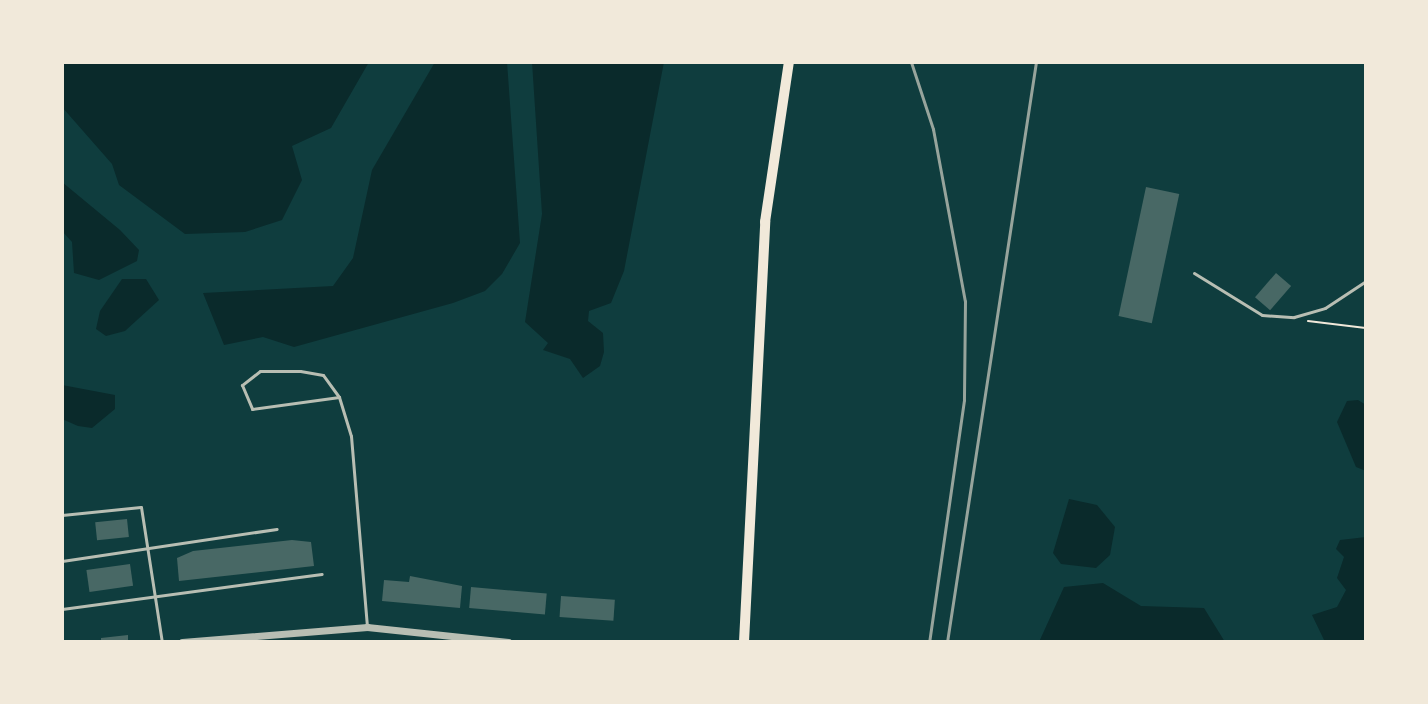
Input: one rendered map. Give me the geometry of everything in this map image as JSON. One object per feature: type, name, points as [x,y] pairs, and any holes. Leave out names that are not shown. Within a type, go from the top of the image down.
[{"type":"highway","points":[[744,642],[765,222],[789,62]]},
{"type":"street","points":[[182,642],[367,627],[508,642]]},
{"type":"lane","points":[[1194,273],[1262,315],[1294,317],[1325,308],[1366,281]]},
{"type":"lane","points":[[339,397],[252,409],[242,385],[260,371],[300,371],[323,375],[339,397],[351,436],[367,627]]},
{"type":"lane","points":[[62,515],[141,507],[158,596],[162,642]]},
{"type":"lane","points":[[62,561],[277,529]]},
{"type":"lane","points":[[62,610],[322,574]]},
{"type":"lane","points":[[267,642],[268,633]]},
{"type":"path","points":[[1294,317],[1366,328]]},
{"type":"water","points":[[62,62],[369,62],[331,128],[292,146],[302,180],[282,220],[245,232],[185,234],[119,185],[112,164],[62,107]]},
{"type":"water","points":[[435,62],[507,62],[520,243],[502,274],[485,291],[453,303],[294,347],[263,337],[224,345],[203,293],[333,286],[353,258],[372,170]]},
{"type":"water","points":[[532,62],[664,62],[624,271],[611,303],[589,311],[588,321],[603,333],[604,352],[600,366],[583,378],[570,359],[543,350],[548,343],[525,322],[542,214]]},
{"type":"water","points":[[62,182],[120,230],[139,250],[137,261],[99,280],[74,273],[72,242],[62,231]]},
{"type":"water","points":[[122,279],[146,279],[159,300],[125,331],[106,336],[96,329],[100,311]]},
{"type":"water","points":[[62,385],[115,395],[115,409],[92,428],[62,419]]},
{"type":"water","points":[[1358,400],[1366,405],[1366,471],[1356,467],[1337,422],[1347,401]]},
{"type":"water","points":[[1069,499],[1097,505],[1115,527],[1110,555],[1096,568],[1061,564],[1053,553]]},
{"type":"water","points":[[1366,537],[1366,642],[1325,642],[1312,615],[1337,607],[1346,590],[1337,578],[1344,557],[1336,549],[1340,540]]},
{"type":"water","points":[[1103,583],[1141,606],[1204,608],[1225,642],[1039,642],[1064,587]]},
{"type":"building","points":[[1146,187],[1179,194],[1152,323],[1119,316]]},
{"type":"building","points":[[1276,273],[1291,286],[1270,310],[1255,297]]},
{"type":"building","points":[[127,519],[129,537],[97,540],[95,522]]},
{"type":"building","points":[[292,540],[311,542],[314,566],[179,581],[177,558],[193,551]]},
{"type":"building","points":[[130,564],[133,586],[89,592],[86,570]]},
{"type":"building","points":[[410,576],[462,586],[460,608],[382,601],[384,580],[409,582]]},
{"type":"building","points":[[471,587],[547,594],[545,615],[469,608]]},
{"type":"building","points":[[561,596],[615,600],[613,621],[560,617]]},
{"type":"building","points":[[128,635],[128,642],[101,642],[101,638]]},
{"type":"railway","points":[[911,62],[933,129],[965,301],[964,400],[929,642]]},
{"type":"railway","points":[[947,642],[1036,62]]}]
